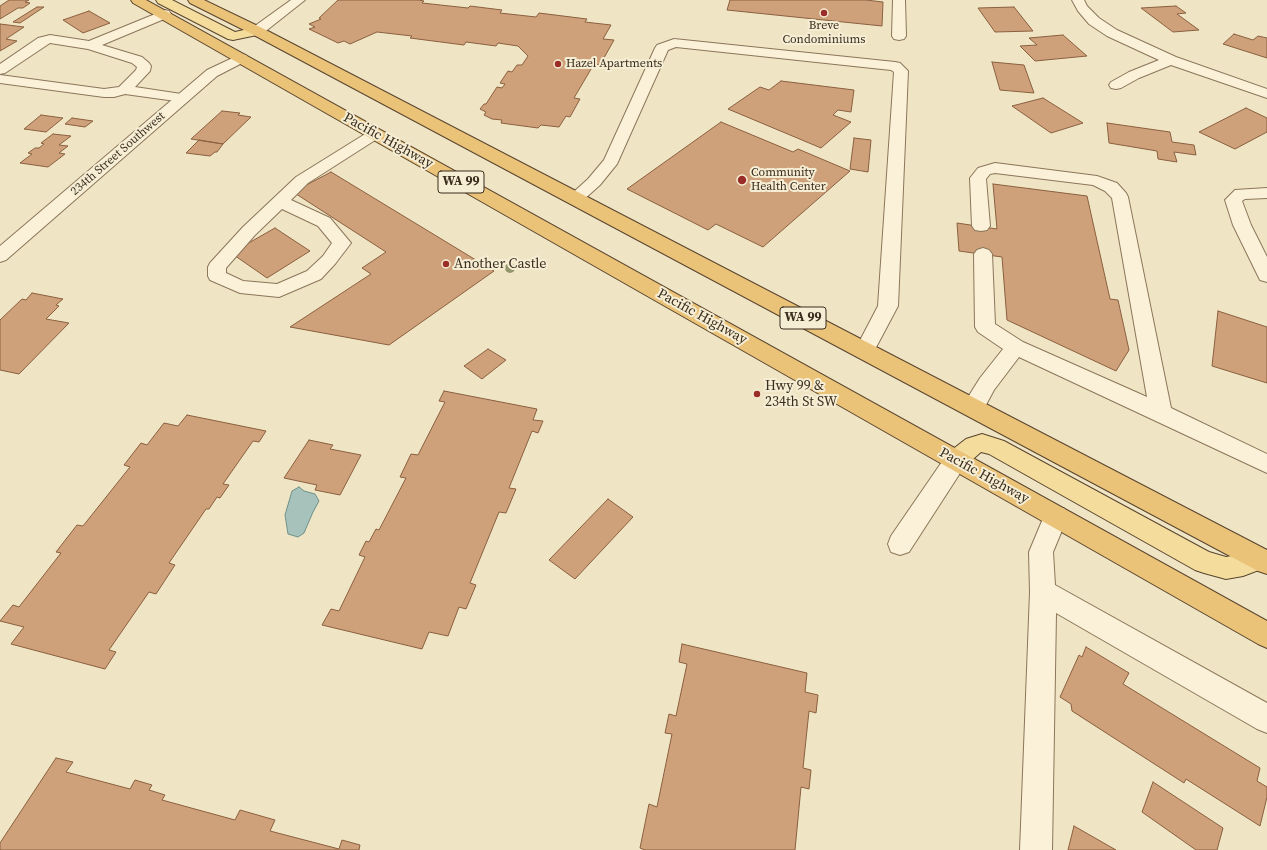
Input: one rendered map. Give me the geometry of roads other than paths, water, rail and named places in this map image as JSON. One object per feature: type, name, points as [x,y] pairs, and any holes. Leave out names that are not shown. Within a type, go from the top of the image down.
[{"type":"highway","name":"Pacific Highway","points":[[137,0],[165,14],[375,134],[1267,635]]},
{"type":"highway","name":"WA 99","points":[[194,0],[257,31],[865,350],[1263,561]]},
{"type":"main road","points":[[162,0],[233,36],[257,31]]},
{"type":"main road","points":[[956,460],[974,445],[982,443],[996,446],[1204,562],[1226,568],[1263,561]]},
{"type":"street","points":[[257,31],[298,0]]},
{"type":"street","points":[[899,0],[899,36]]},
{"type":"street","points":[[1078,0],[1082,8],[1094,21],[1112,33],[1171,60],[1267,94]]},
{"type":"street","points":[[90,45],[165,14]]},
{"type":"street","points":[[0,70],[43,41],[50,39],[90,45],[137,60],[144,66],[143,71],[124,90]]},
{"type":"street","points":[[575,198],[594,182],[611,161],[662,48],[674,43],[895,66],[901,71],[888,306],[865,350]]},
{"type":"street","name":"234th Street Southwest","points":[[0,255],[212,73],[241,58]]},
{"type":"street","points":[[1116,85],[1134,75],[1171,60]]},
{"type":"street","points":[[0,79],[104,92],[114,93],[124,90],[183,98]]},
{"type":"street","points":[[280,201],[324,222],[342,243],[329,260],[314,275],[279,291],[240,287],[217,276],[217,267],[249,231],[280,201],[302,180],[375,134]]},
{"type":"street","points":[[981,226],[978,178],[984,171],[995,168],[1097,181],[1111,187],[1120,197],[1161,413]]},
{"type":"street","points":[[1267,193],[1241,194],[1233,200],[1242,224],[1267,276]]},
{"type":"street","points":[[983,254],[985,327],[1016,347],[1161,413],[1267,464]]},
{"type":"street","points":[[973,408],[987,384],[1016,347]]},
{"type":"street","points":[[900,544],[956,460]]},
{"type":"street","points":[[1036,850],[1043,592],[1041,552],[1056,516]]},
{"type":"street","points":[[1043,592],[1267,719]]},
{"type":"water","points":[[299,487],[304,491],[315,494],[319,501],[304,533],[298,537],[288,534],[285,515],[292,491]]},
{"type":"place","name":"Breve Condominiums","points":[[824,13]]},
{"type":"place","name":"Hazel Apartments","points":[[558,64]]},
{"type":"place","name":"Community Health Center","points":[[742,180]]},
{"type":"place","name":"Another Castle","points":[[446,264]]},
{"type":"place","name":"Hwy 99 & 234th St SW","points":[[757,394]]}]
